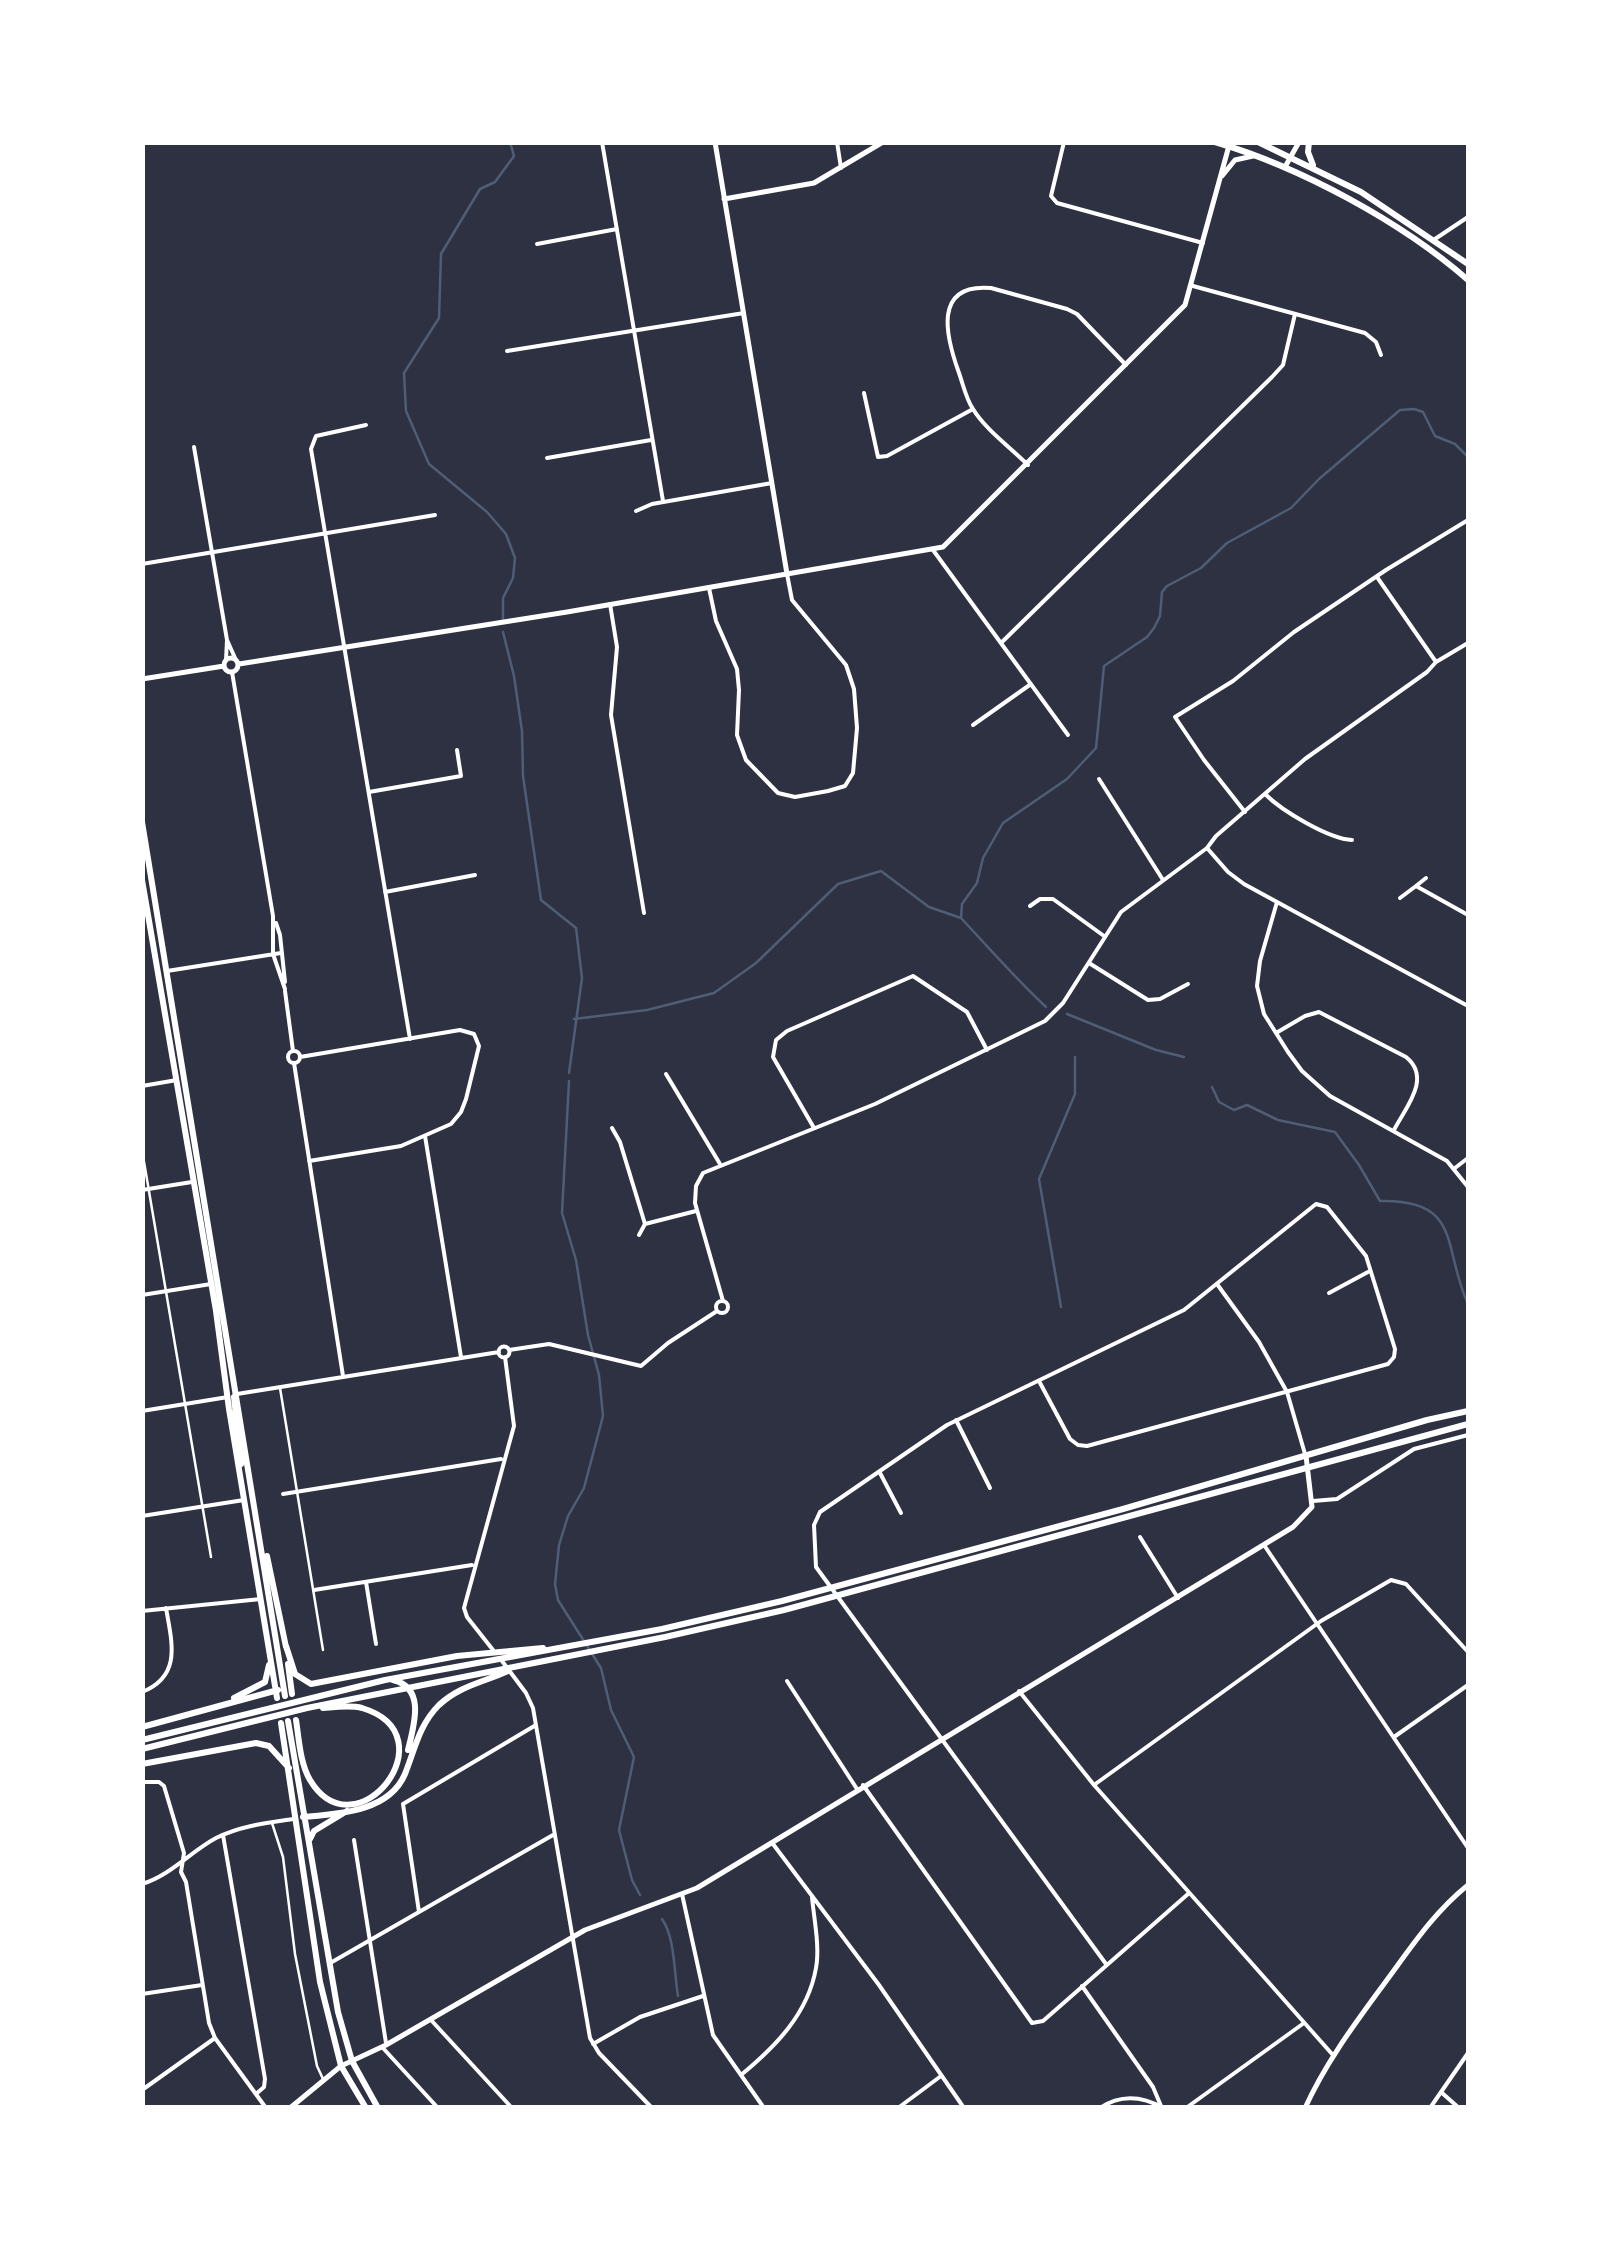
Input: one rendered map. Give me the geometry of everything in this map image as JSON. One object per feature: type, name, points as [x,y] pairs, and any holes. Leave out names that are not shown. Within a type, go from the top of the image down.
[{"type":"main road","points":[[1215,142],[1256,155],[1355,204],[1468,280]]},
{"type":"main road","points":[[1258,142],[1362,192],[1468,264]]},
{"type":"main road","points":[[1309,142],[1308,152],[1314,166]]},
{"type":"main road","points":[[142,822],[168,971],[193,1182],[227,1397],[271,1657],[283,1694]]},
{"type":"main road","points":[[142,880],[236,1394],[283,1694]]},
{"type":"main road","points":[[236,1394],[233,1401],[242,1459],[240,1475]]},
{"type":"main road","points":[[142,1740],[385,1680],[663,1633],[1468,1411]]},
{"type":"main road","points":[[142,1749],[307,1708],[484,1676],[663,1633],[784,1610],[1468,1424]]},
{"type":"main road","points":[[258,1522],[295,1674],[311,1684],[478,1653],[562,1648]]},
{"type":"main road","points":[[283,1694],[286,1646]]},
{"type":"main road","points":[[229,1702],[265,1682],[271,1657]]},
{"type":"main road","points":[[301,1818],[347,1811],[385,1798],[400,1784],[422,1728],[437,1707],[484,1676]]},
{"type":"main road","points":[[385,1680],[398,1681],[408,1688],[416,1704],[407,1766]]},
{"type":"main road","points":[[142,1726],[229,1702],[283,1694]]},
{"type":"main road","points":[[288,1721],[309,1779],[324,1795],[352,1803],[370,1799],[386,1787],[396,1770],[398,1750],[387,1722],[362,1708],[307,1708]]},
{"type":"main road","points":[[288,1721],[290,1768],[309,1845],[327,1962],[352,2061],[378,2108]]},
{"type":"main road","points":[[288,1721],[320,1982],[341,2066],[366,2108]]},
{"type":"main road","points":[[142,1764],[256,1743],[269,1746],[290,1768]]},
{"type":"main road","points":[[309,1845],[314,1831],[347,1811]]},
{"type":"street","points":[[602,142],[662,501]]},
{"type":"street","points":[[709,588],[718,627],[736,669],[740,690],[737,735],[746,760],[778,793],[795,796],[844,786],[853,773],[857,728],[854,689],[843,661],[792,600],[715,142]]},
{"type":"street","points":[[837,142],[841,168]]},
{"type":"street","points":[[724,199],[814,183],[882,142]]},
{"type":"street","points":[[1064,142],[1051,196],[1058,203],[1203,243]]},
{"type":"street","points":[[1284,168],[1299,142]]},
{"type":"street","points":[[142,679],[933,550],[954,539],[1185,306],[1229,144]]},
{"type":"street","points":[[1221,178],[1236,160],[1256,155]]},
{"type":"street","points":[[1434,239],[1468,216]]},
{"type":"street","points":[[538,244],[617,228]]},
{"type":"street","points":[[1193,286],[1366,333],[1376,342],[1380,355]]},
{"type":"street","points":[[1028,465],[973,409],[949,344],[946,322],[952,303],[980,287],[1067,308],[1126,366]]},
{"type":"street","points":[[507,351],[744,312]]},
{"type":"street","points":[[1001,643],[1272,377],[1282,365],[1295,314]]},
{"type":"street","points":[[864,392],[878,457],[973,409]]},
{"type":"street","points":[[366,425],[319,434],[311,440],[410,1039]]},
{"type":"street","points":[[547,458],[651,440]]},
{"type":"street","points":[[194,447],[227,640],[236,661],[232,672]]},
{"type":"street","points":[[636,511],[662,501],[772,483]]},
{"type":"street","points":[[142,564],[436,515]]},
{"type":"street","points":[[1245,812],[1175,717],[1233,681],[1294,632],[1377,576],[1468,520]]},
{"type":"street","points":[[933,550],[1068,734]]},
{"type":"street","points":[[1377,576],[1436,662]]},
{"type":"street","points":[[610,604],[617,646],[612,715],[644,913]]},
{"type":"street","points":[[227,640],[225,663],[232,672],[273,916],[273,954],[285,990]]},
{"type":"street","points":[[717,1311],[728,1310],[694,1192],[706,1172],[874,1104],[1050,1017],[1089,964],[1120,912],[1208,848],[1216,836],[1305,760],[1468,642]]},
{"type":"street","points":[[973,725],[1031,684]]},
{"type":"street","points":[[369,792],[462,776],[457,750]]},
{"type":"street","points":[[1099,779],[1163,881]]},
{"type":"street","points":[[1266,794],[1281,808],[1332,836],[1352,840]]},
{"type":"street","points":[[1208,848],[1236,878],[1468,1006]]},
{"type":"street","points":[[385,892],[476,875]]},
{"type":"street","points":[[1400,898],[1426,878]]},
{"type":"street","points":[[1416,886],[1468,916]]},
{"type":"street","points":[[1030,906],[1040,899],[1054,899],[1104,936]]},
{"type":"street","points":[[1277,902],[1257,986],[1260,1005],[1276,1033],[1302,1070],[1330,1096],[1455,1168],[1468,1187]]},
{"type":"street","points":[[273,916],[280,932],[292,1051],[289,1058],[294,1062],[343,1376]]},
{"type":"street","points":[[168,971],[281,953]]},
{"type":"street","points":[[1089,964],[1148,1000],[1160,999],[1188,984]]},
{"type":"street","points":[[814,1128],[773,1057],[772,1046],[784,1032],[914,976],[968,1012],[987,1050]]},
{"type":"street","points":[[1276,1033],[1319,1012],[1413,1063],[1419,1080],[1393,1131]]},
{"type":"street","points":[[294,1062],[300,1057],[464,1030],[474,1034],[478,1042],[461,1112],[450,1124],[393,1148],[309,1161]]},
{"type":"street","points":[[292,1051],[300,1057]]},
{"type":"street","points":[[666,1074],[720,1165]]},
{"type":"street","points":[[142,1086],[181,1080]]},
{"type":"street","points":[[612,1128],[646,1224]]},
{"type":"street","points":[[425,1136],[461,1356]]},
{"type":"street","points":[[1455,1168],[1468,1158]]},
{"type":"street","points":[[146,1190],[193,1182]]},
{"type":"street","points":[[1039,1381],[1070,1439],[1087,1446],[1388,1364],[1395,1349],[1366,1256],[1327,1206],[1316,1204],[1184,1310],[956,1420],[820,1512],[814,1525],[816,1567],[1106,1964]]},
{"type":"street","points":[[639,1235],[646,1224],[698,1211]]},
{"type":"street","points":[[1328,1294],[1370,1271]]},
{"type":"street","points":[[142,1296],[212,1284]]},
{"type":"street","points":[[290,2108],[301,2103],[341,2066],[384,2046],[571,1938],[606,1920],[682,1894],[1303,1520],[1313,1501],[1306,1454],[1287,1392],[1217,1284]]},
{"type":"street","points":[[717,1311],[716,1304],[724,1301]]},
{"type":"street","points":[[142,1411],[499,1352],[504,1346],[509,1350],[542,1344],[613,1362],[645,1365],[668,1343],[717,1311]]},
{"type":"street","points":[[509,1350],[505,1357],[514,1426],[465,1612],[526,1693],[536,1726],[588,2031],[594,2044],[652,2108]]},
{"type":"street","points":[[499,1352],[505,1357]]},
{"type":"street","points":[[956,1420],[990,1488]]},
{"type":"street","points":[[1313,1501],[1337,1498],[1414,1449],[1468,1435]]},
{"type":"street","points":[[283,1494],[503,1459]]},
{"type":"street","points":[[880,1472],[901,1513]]},
{"type":"street","points":[[142,1516],[244,1500]]},
{"type":"street","points":[[1140,1537],[1178,1598]]},
{"type":"street","points":[[1264,1545],[1468,1848]]},
{"type":"street","points":[[314,1590],[475,1565]]},
{"type":"street","points":[[1094,1785],[1317,1625],[1382,1584],[1399,1580],[1468,1652]]},
{"type":"street","points":[[366,1582],[376,1644]]},
{"type":"street","points":[[142,1612],[261,1599]]},
{"type":"street","points":[[142,1692],[161,1682],[172,1664],[166,1608]]},
{"type":"street","points":[[787,1681],[1028,2020],[1036,2024],[1188,1894]]},
{"type":"street","points":[[1394,1738],[1468,1686]]},
{"type":"street","points":[[1020,1691],[1094,1785],[1332,2054]]},
{"type":"street","points":[[419,1912],[403,1804],[536,1726]]},
{"type":"street","points":[[142,1782],[159,1782],[167,1794],[184,1854],[181,1872],[215,2038],[266,2108]]},
{"type":"street","points":[[142,1884],[223,1835],[301,1818]]},
{"type":"street","points":[[223,1835],[266,2079],[256,2094]]},
{"type":"street","points":[[327,1962],[339,1960],[553,1835]]},
{"type":"street","points":[[354,1840],[384,2046],[438,2108]]},
{"type":"street","points":[[771,1842],[964,2108]]},
{"type":"street","points":[[1305,2108],[1332,2054],[1430,1922],[1468,1886]]},
{"type":"street","points":[[682,1894],[713,2035],[764,2108]]},
{"type":"street","points":[[741,2075],[776,2047],[803,2006],[817,1966],[812,1896]]},
{"type":"street","points":[[142,1994],[202,1985]]},
{"type":"street","points":[[1082,1986],[1153,2087],[1162,2107]]},
{"type":"street","points":[[594,2044],[640,2018],[704,1996]]},
{"type":"street","points":[[430,2020],[512,2108]]},
{"type":"street","points":[[1186,2108],[1304,2024]]},
{"type":"street","points":[[142,2090],[215,2038]]},
{"type":"street","points":[[1430,2108],[1468,2053]]},
{"type":"street","points":[[898,2108],[941,2076]]},
{"type":"street","points":[[1441,2092],[1460,2108]]},
{"type":"street","points":[[1100,2108],[1131,2097],[1162,2107]]},
{"type":"lane","points":[[142,1150],[210,1557]]},
{"type":"lane","points":[[279,1386],[324,1650]]},
{"type":"lane","points":[[272,1822],[284,1858],[295,1954],[317,2066],[324,2079]]},
{"type":"waterway","points":[[503,619],[503,598],[513,578],[515,558],[506,534],[487,512],[429,464],[406,411],[404,373],[439,318],[441,254],[480,189],[495,182],[514,156],[510,142]]},
{"type":"waterway","points":[[574,1019],[647,1010],[714,993],[756,963],[838,884],[881,871],[929,907],[961,918],[962,904],[977,883],[983,858],[1003,823],[1067,779],[1096,748],[1104,666],[1147,637],[1160,616],[1162,592],[1167,586],[1201,568],[1227,543],[1291,508],[1400,410],[1423,412],[1435,436],[1455,444],[1468,457]]},
{"type":"waterway","points":[[503,632],[522,731],[523,776],[541,900],[576,928],[582,978],[569,1073]]},
{"type":"waterway","points":[[961,918],[1046,1007]]},
{"type":"waterway","points":[[1067,1014],[1156,1050],[1184,1057]]},
{"type":"waterway","points":[[1061,1307],[1039,1179],[1075,1094],[1075,1057]]},
{"type":"waterway","points":[[569,1081],[562,1213],[576,1260],[599,1375],[603,1416],[584,1488],[568,1516],[559,1545],[555,1584],[558,1600],[601,1668],[611,1710],[634,1757],[619,1830],[632,1880],[640,1895]]},
{"type":"waterway","points":[[1212,1087],[1219,1102],[1234,1110],[1247,1105],[1278,1120],[1335,1132],[1380,1201],[1425,1208],[1437,1218],[1451,1246],[1468,1304]]},
{"type":"waterway","points":[[662,1919],[672,1945],[678,1996]]}]
